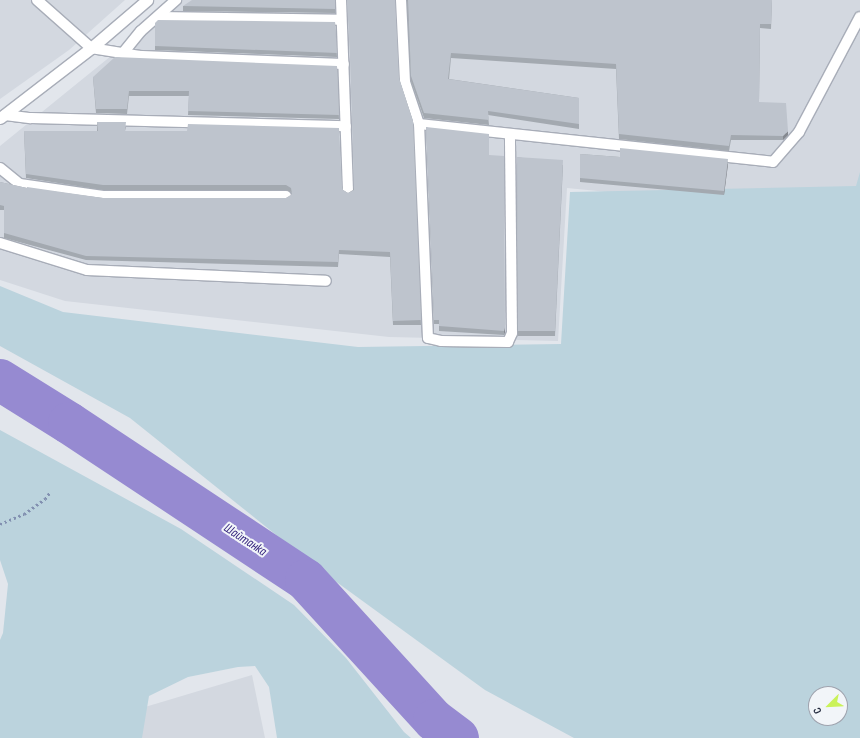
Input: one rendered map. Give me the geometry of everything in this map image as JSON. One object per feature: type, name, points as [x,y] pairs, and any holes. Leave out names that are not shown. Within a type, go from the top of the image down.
[{"type":"street","points":[[2,116],[91,48],[147,0]]},
{"type":"lane","points":[[37,0],[91,48],[141,56],[344,64]]},
{"type":"lane","points":[[123,53],[141,31],[159,17],[176,0]]},
{"type":"lane","points":[[341,0],[348,191]]},
{"type":"lane","points":[[401,0],[405,82],[419,124],[428,338],[441,341],[508,342],[512,333],[510,134]]},
{"type":"lane","points":[[159,17],[341,20]]},
{"type":"lane","points":[[419,124],[773,162],[799,132],[860,17]]},
{"type":"lane","points":[[2,116],[346,126]]},
{"type":"lane","points":[[0,168],[20,184],[104,196],[286,196]]},
{"type":"lane","points":[[0,243],[87,270],[326,281]]},
{"type":"path","points":[[0,524],[24,514],[45,499],[50,492]]},
{"type":"shaded area","points":[[0,0],[125,0],[69,50],[0,99]]},
{"type":"shaded area","points":[[180,0],[860,0],[860,174],[855,216],[567,188],[558,341],[389,337],[65,301],[0,280],[0,146]]},
{"type":"shaded area","points":[[860,172],[860,738],[574,738],[485,690],[320,570],[130,418],[0,346],[0,286],[63,312],[358,347],[561,344],[570,192],[856,186]]},
{"type":"shaded area","points":[[0,430],[181,529],[294,605],[346,658],[404,732],[411,738],[277,738],[269,687],[255,666],[238,667],[188,677],[149,696],[142,738],[0,738],[0,640],[3,633],[8,584],[0,560]]},
{"type":"shaded area","points":[[252,675],[265,738],[131,738],[125,713]]},
{"type":"building","points":[[192,0],[335,0],[335,9],[183,6]]},
{"type":"building","points":[[347,0],[395,0],[399,78],[413,121],[421,320],[393,321],[390,252],[339,250],[338,262],[86,256],[4,233],[4,206],[0,205],[0,182],[27,188],[103,198],[286,198],[292,194],[291,188],[286,185],[103,185],[26,174],[24,131],[98,131],[97,122],[126,122],[125,131],[187,131],[188,124],[339,128],[342,187],[343,190],[348,193],[354,190]]},
{"type":"building","points":[[408,0],[772,0],[771,24],[760,24],[759,102],[786,103],[788,131],[783,136],[731,135],[729,146],[619,134],[616,64],[451,53],[448,79],[579,98],[579,124],[488,111],[489,120],[424,113],[411,76]]},
{"type":"building","points":[[158,20],[335,22],[337,53],[155,46],[155,23]]},
{"type":"building","points":[[115,57],[337,66],[339,115],[188,111],[189,91],[129,91],[127,109],[96,109],[93,77]]},
{"type":"building","points":[[426,127],[489,134],[489,155],[504,156],[504,331],[439,326],[439,320],[434,320]]},
{"type":"building","points":[[620,148],[728,159],[724,191],[580,178],[580,154],[620,157]]},
{"type":"building","points":[[517,157],[563,160],[555,331],[518,331]]},
{"type":"waterway","name":"Шайтанка","points":[[0,380],[69,423],[306,580],[434,720],[458,738]]}]
